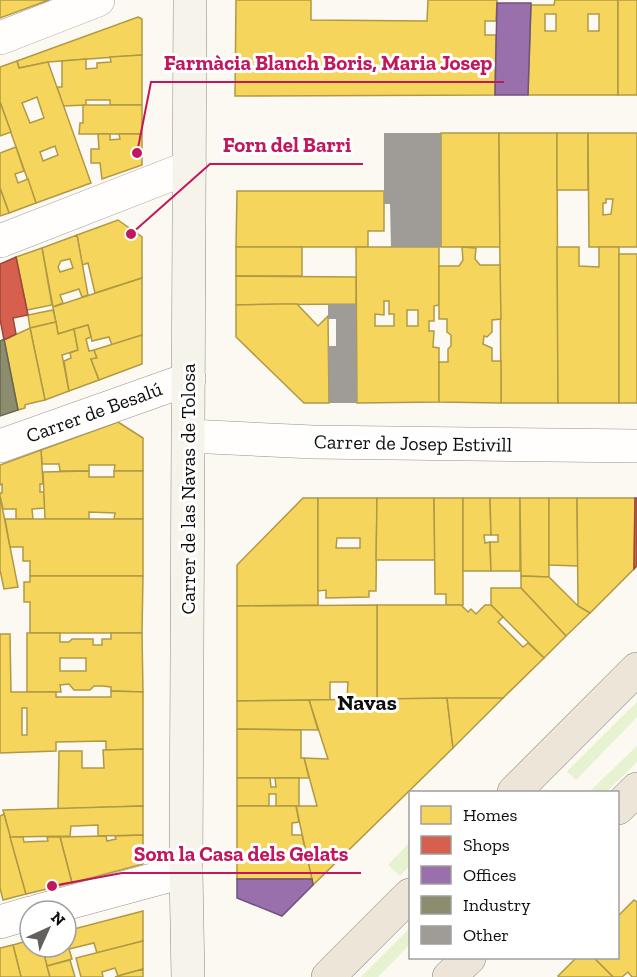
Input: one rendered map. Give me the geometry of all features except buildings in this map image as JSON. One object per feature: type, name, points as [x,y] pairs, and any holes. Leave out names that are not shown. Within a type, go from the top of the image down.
[{"type":"main road","name":"Carrer de las Navas de Tolosa","points":[[188,977],[186,870],[190,0]]},
{"type":"main road","points":[[515,791],[637,669]]},
{"type":"main road","points":[[619,807],[637,789]]},
{"type":"main road","points":[[328,977],[409,897]]},
{"type":"main road","points":[[449,977],[467,959]]},
{"type":"street","points":[[0,38],[98,0]]},
{"type":"street","points":[[0,241],[190,167]]},
{"type":"street","name":"Carrer de Besalú","points":[[0,446],[189,379]]},
{"type":"street","name":"Carrer de Josep Estivill","points":[[189,436],[312,442],[637,446]]},
{"type":"street","points":[[78,900],[186,870]]},
{"type":"street","points":[[0,922],[18,917]]},
{"type":"green space","points":[[637,702],[637,717],[576,780],[567,771]]},
{"type":"green space","points":[[637,746],[637,762],[607,791],[590,791]]},
{"type":"green space","points":[[409,843],[409,866],[400,876],[388,865]]},
{"type":"green space","points":[[409,929],[409,945],[378,977],[361,977]]},
{"type":"place","name":"Farmàcia Blanch Boris, Maria Josep","points":[[137,153]]},
{"type":"place","name":"Forn del Barri","points":[[131,234]]},
{"type":"place","name":"Som la Casa dels Gelats","points":[[52,886]]},
{"type":"district","name":"Navas","points":[[367,702]]}]
